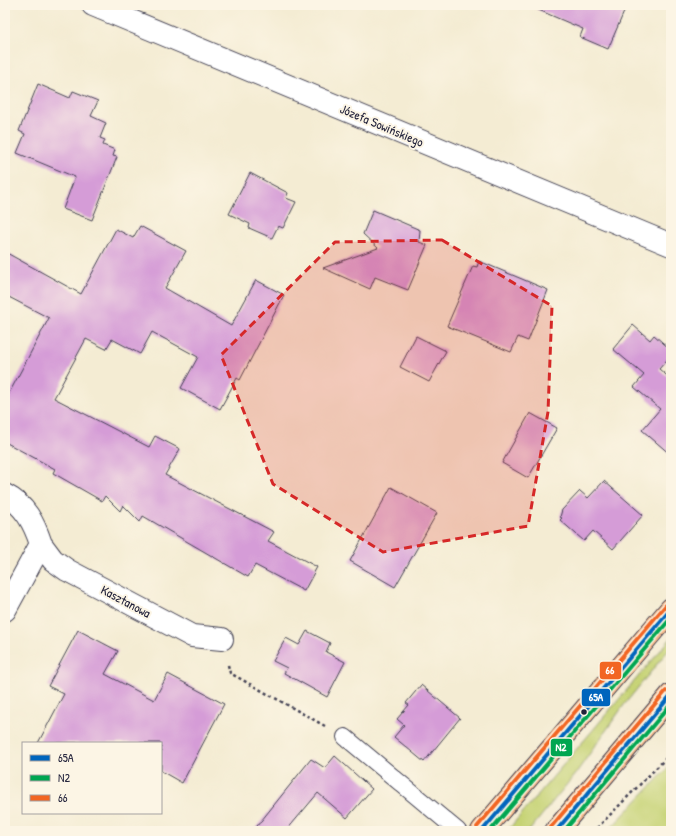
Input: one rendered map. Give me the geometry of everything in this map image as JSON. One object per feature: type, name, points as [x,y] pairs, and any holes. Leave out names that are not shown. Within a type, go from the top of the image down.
[{"type":"main road","points":[[482,831],[671,609]]},
{"type":"main road","points":[[556,831],[671,695]]},
{"type":"street","name":"Józefa Sowińskiego","points":[[93,5],[671,245]]},
{"type":"street","name":"Kasztanowa","points":[[5,495],[17,503],[32,520],[41,544],[53,560],[67,570],[192,636],[222,639]]},
{"type":"street","points":[[5,610],[41,544]]},
{"type":"lane","points":[[345,737],[458,831]]},
{"type":"path","points":[[222,639],[230,673],[345,737]]},
{"type":"path","points":[[594,831],[671,753]]},
{"type":"highlighted area","points":[[442,240],[552,306],[548,412],[528,526],[383,552],[273,484],[221,355],[335,242]]},
{"type":"green space","points":[[671,638],[671,647],[624,705],[576,773],[529,831],[507,831]]},
{"type":"green space","points":[[671,765],[671,831],[608,831]]},
{"type":"building","points":[[527,5],[627,5],[608,49],[580,37],[583,29]]},
{"type":"building","points":[[38,84],[70,98],[73,91],[98,101],[91,116],[106,123],[100,138],[105,140],[103,145],[115,150],[113,156],[117,157],[92,220],[63,209],[75,177],[17,153],[25,134],[19,131]]},
{"type":"building","points":[[250,173],[288,193],[286,198],[296,202],[283,228],[278,226],[272,238],[249,228],[250,224],[229,214]]},
{"type":"building","points":[[373,210],[420,230],[419,242],[427,245],[408,290],[375,277],[370,289],[323,268],[378,248],[363,234]]},
{"type":"building","points":[[140,226],[186,251],[165,288],[231,326],[256,280],[284,295],[240,380],[237,378],[220,409],[181,388],[198,357],[152,332],[140,354],[112,339],[106,349],[86,339],[54,398],[149,447],[155,436],[180,449],[165,475],[274,532],[268,541],[317,567],[304,591],[255,565],[248,577],[143,516],[140,522],[123,505],[120,511],[105,496],[102,501],[53,473],[55,469],[5,442],[5,401],[49,318],[5,295],[5,252],[81,294],[116,229],[133,238]]},
{"type":"building","points":[[479,261],[548,290],[528,341],[518,337],[511,352],[447,326],[473,266],[477,267]]},
{"type":"building","points":[[633,325],[650,340],[654,335],[671,350],[671,355],[659,369],[671,379],[671,455],[642,430],[660,409],[634,387],[644,375],[613,349]]},
{"type":"building","points":[[416,336],[446,351],[429,382],[400,367]]},
{"type":"building","points":[[530,413],[557,428],[528,478],[502,463]]},
{"type":"building","points":[[604,481],[643,515],[613,549],[593,531],[584,541],[560,520],[562,518],[560,517],[562,510],[580,491],[588,498]]},
{"type":"building","points":[[391,487],[437,513],[395,587],[350,561]]},
{"type":"building","points":[[78,630],[118,651],[105,674],[154,700],[168,674],[224,704],[182,783],[162,772],[162,742],[39,742],[64,694],[48,686]]},
{"type":"building","points":[[307,631],[330,643],[326,652],[345,662],[327,697],[284,673],[287,668],[273,661],[286,638],[299,645]]},
{"type":"building","points":[[421,685],[460,718],[424,762],[394,737],[404,725],[397,719],[409,705],[406,703]]},
{"type":"building","points":[[335,756],[372,789],[347,818],[318,793],[286,831],[253,831],[311,759],[325,768]]},
{"type":"transit line","name":"66","points":[[477,827],[666,605]]},
{"type":"transit line","name":"65A","points":[[482,831],[671,609]]},
{"type":"transit line","name":"N2","points":[[490,831],[671,618]]},
{"type":"transit line","name":"66","points":[[551,827],[666,691]]},
{"type":"transit line","name":"65A","points":[[556,831],[671,695]]},
{"type":"transit line","name":"N2","points":[[564,831],[671,704]]}]
